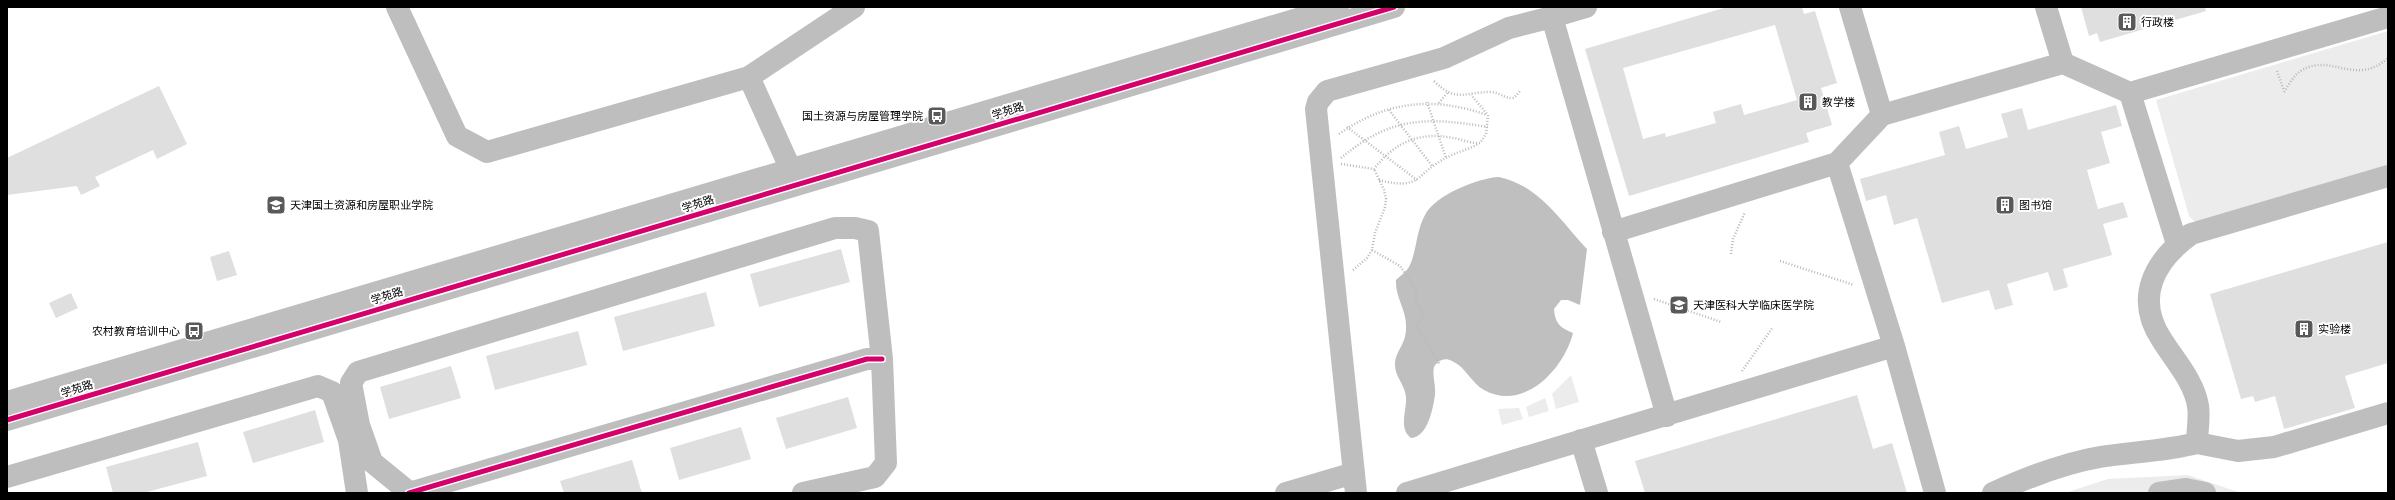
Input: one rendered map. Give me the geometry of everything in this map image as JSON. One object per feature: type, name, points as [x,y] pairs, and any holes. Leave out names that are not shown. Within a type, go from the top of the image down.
[{"type":"street","points":[[397,7],[457,136],[487,152],[749,77],[854,7]]},
{"type":"street","name":"学苑路","points":[[7,402],[1338,7]]},
{"type":"street","name":"学苑路","points":[[7,420],[1394,7]]},
{"type":"street","points":[[1286,493],[1355,483],[1334,275],[1326,161],[1316,109],[1322,96],[1327,91],[1450,56],[1509,28],[1586,7]]},
{"type":"street","points":[[1850,7],[1863,30],[1882,115]]},
{"type":"street","points":[[2046,7],[2063,62]]},
{"type":"street","points":[[1552,17],[1667,416]]},
{"type":"street","points":[[1613,232],[1837,162],[1882,115],[2063,62],[2130,93],[2388,17]]},
{"type":"street","points":[[749,77],[791,170]]},
{"type":"street","points":[[2130,93],[2177,244]]},
{"type":"street","points":[[1837,162],[1894,346],[1935,493]]},
{"type":"street","points":[[2197,443],[2198,406],[2181,367],[2161,340],[2149,314],[2148,295],[2155,270],[2177,244],[2191,234],[2388,176]]},
{"type":"street","points":[[803,493],[876,485],[886,463],[882,359],[868,231],[854,228],[835,228],[358,372],[351,383],[359,425],[372,462],[409,493],[867,359],[882,359]]},
{"type":"street","points":[[1406,493],[1581,440],[1667,416],[1894,346]]},
{"type":"street","points":[[7,477],[318,386],[332,392],[349,440],[357,493]]},
{"type":"street","points":[[1992,493],[2050,470],[2099,457],[2168,450],[2197,443],[2238,451],[2274,447],[2388,413]]},
{"type":"street","points":[[1581,440],[1597,493]]},
{"type":"street","points":[[2159,493],[2186,489],[2205,493]]},
{"type":"path","points":[[2284,92],[2295,76],[2309,67],[2336,66],[2366,71],[2380,65],[2388,58]]},
{"type":"path","points":[[1424,64],[1430,77],[1454,95],[1470,95],[1490,92],[1514,98],[1520,90]]},
{"type":"path","points":[[1440,104],[1448,92]]},
{"type":"path","points":[[1379,180],[1398,185],[1417,180],[1446,158],[1480,143],[1486,134],[1488,127],[1488,115],[1470,95]]},
{"type":"path","points":[[1326,161],[1347,127],[1368,115],[1427,102],[1488,115]]},
{"type":"path","points":[[1427,102],[1446,158]]},
{"type":"path","points":[[1389,110],[1433,167]]},
{"type":"path","points":[[1326,161],[1364,140],[1401,126],[1433,120],[1488,127]]},
{"type":"path","points":[[1347,127],[1417,180]]},
{"type":"path","points":[[1374,169],[1385,155],[1411,139],[1438,135],[1480,143]]},
{"type":"path","points":[[1326,161],[1374,169]]},
{"type":"path","points":[[1334,275],[1353,270],[1367,258],[1372,250],[1386,199],[1374,169]]},
{"type":"path","points":[[1731,254],[1733,239],[1748,204],[1747,190]]},
{"type":"path","points":[[1372,250],[1400,266],[1416,289],[1415,300],[1424,315],[1417,326],[1440,365]]},
{"type":"path","points":[[1780,261],[1854,285],[1876,289]]},
{"type":"path","points":[[1631,292],[1721,322]]},
{"type":"path","points":[[1732,396],[1740,374],[1773,327]]},
{"type":"shaded area","points":[[2388,31],[2388,168],[2195,222],[2189,216],[2156,100]]},
{"type":"shaded area","points":[[1499,177],[1513,181],[1538,196],[1587,249],[1580,305],[1568,300],[1561,300],[1554,309],[1559,324],[1573,333],[1561,360],[1551,373],[1540,383],[1527,391],[1514,395],[1499,395],[1484,390],[1479,387],[1457,364],[1447,359],[1440,361],[1434,367],[1433,374],[1435,395],[1429,421],[1422,433],[1411,438],[1407,434],[1404,424],[1406,402],[1405,392],[1395,368],[1396,358],[1406,331],[1406,319],[1397,292],[1396,280],[1405,272],[1412,261],[1422,221],[1430,208],[1447,194],[1469,184]]},
{"type":"shaded area","points":[[1571,375],[1579,402],[1556,409],[1552,394]]},
{"type":"shaded area","points":[[1545,398],[1549,411],[1529,417],[1526,407]]},
{"type":"shaded area","points":[[1519,408],[1523,419],[1502,425],[1498,409]]},
{"type":"shaded area","points":[[2188,475],[2241,493],[2065,493],[2108,479]]},
{"type":"building","name":"教学楼","points":[[1727,7],[1802,7],[1804,14],[1815,11],[1837,83],[1821,88],[1832,125],[1806,133],[1809,142],[1629,196],[1585,49]],"holes":[[[1775,25],[1797,100],[1744,115],[1741,104],[1713,112],[1716,123],[1666,137],[1665,133],[1643,139],[1623,68]]]},
{"type":"building","name":"行政楼","points":[[2081,7],[2205,7],[2206,11],[2100,42],[2097,33],[2089,36]]},
{"type":"building","points":[[159,86],[187,144],[157,159],[153,150],[95,177],[100,186],[81,195],[77,186],[7,195],[7,158]]},
{"type":"building","name":"图书馆","points":[[2116,105],[2122,126],[2101,132],[2110,163],[2087,170],[2098,209],[2123,202],[2128,217],[2103,224],[2112,255],[2063,269],[2068,287],[2054,291],[2048,272],[2007,284],[2013,305],[1995,310],[1989,290],[1942,303],[1917,218],[1894,225],[1886,195],[1866,201],[1860,179],[1945,155],[1939,132],[1959,126],[1966,149],[2008,137],[2001,114],[2022,108],[2028,130]]},
{"type":"building","name":"实验楼","points":[[2388,242],[2388,363],[2345,376],[2355,408],[2284,429],[2275,396],[2255,402],[2253,396],[2241,399],[2210,294]]},
{"type":"building","points":[[841,249],[850,282],[759,307],[750,274]]},
{"type":"building","points":[[229,251],[237,275],[217,281],[210,257]]},
{"type":"building","points":[[706,292],[715,326],[623,351],[614,317]]},
{"type":"building","points":[[71,293],[78,308],[56,318],[49,303]]},
{"type":"building","points":[[578,331],[587,365],[495,390],[486,356]]},
{"type":"building","points":[[451,366],[461,398],[389,419],[380,387]]},
{"type":"building","points":[[1857,395],[1873,449],[1892,443],[1907,493],[1645,493],[1635,461]]},
{"type":"building","points":[[848,397],[857,428],[786,449],[776,418]]},
{"type":"building","points":[[315,410],[324,442],[253,463],[243,432]]},
{"type":"building","points":[[741,427],[751,459],[679,480],[670,448]]},
{"type":"building","points":[[198,442],[207,476],[143,493],[113,493],[106,467]]},
{"type":"building","points":[[632,460],[642,493],[564,493],[560,481]]},
{"type":"cycle path","points":[[7,420],[1394,7]]},
{"type":"cycle path","points":[[409,493],[867,359],[882,359]]},
{"type":"place","name":"行政楼","points":[[2127,22]]},
{"type":"place","name":"教学楼","points":[[1808,102]]},
{"type":"place","name":"国土资源与房屋管理学院","points":[[937,116]]},
{"type":"place","name":"天津国土资源和房屋职业学院","points":[[276,205]]},
{"type":"place","name":"图书馆","points":[[2005,205]]},
{"type":"place","name":"天津医科大学临床医学院","points":[[1679,305]]},
{"type":"place","name":"实验楼","points":[[2304,329]]},
{"type":"place","name":"农村教育培训中心","points":[[194,331]]}]
